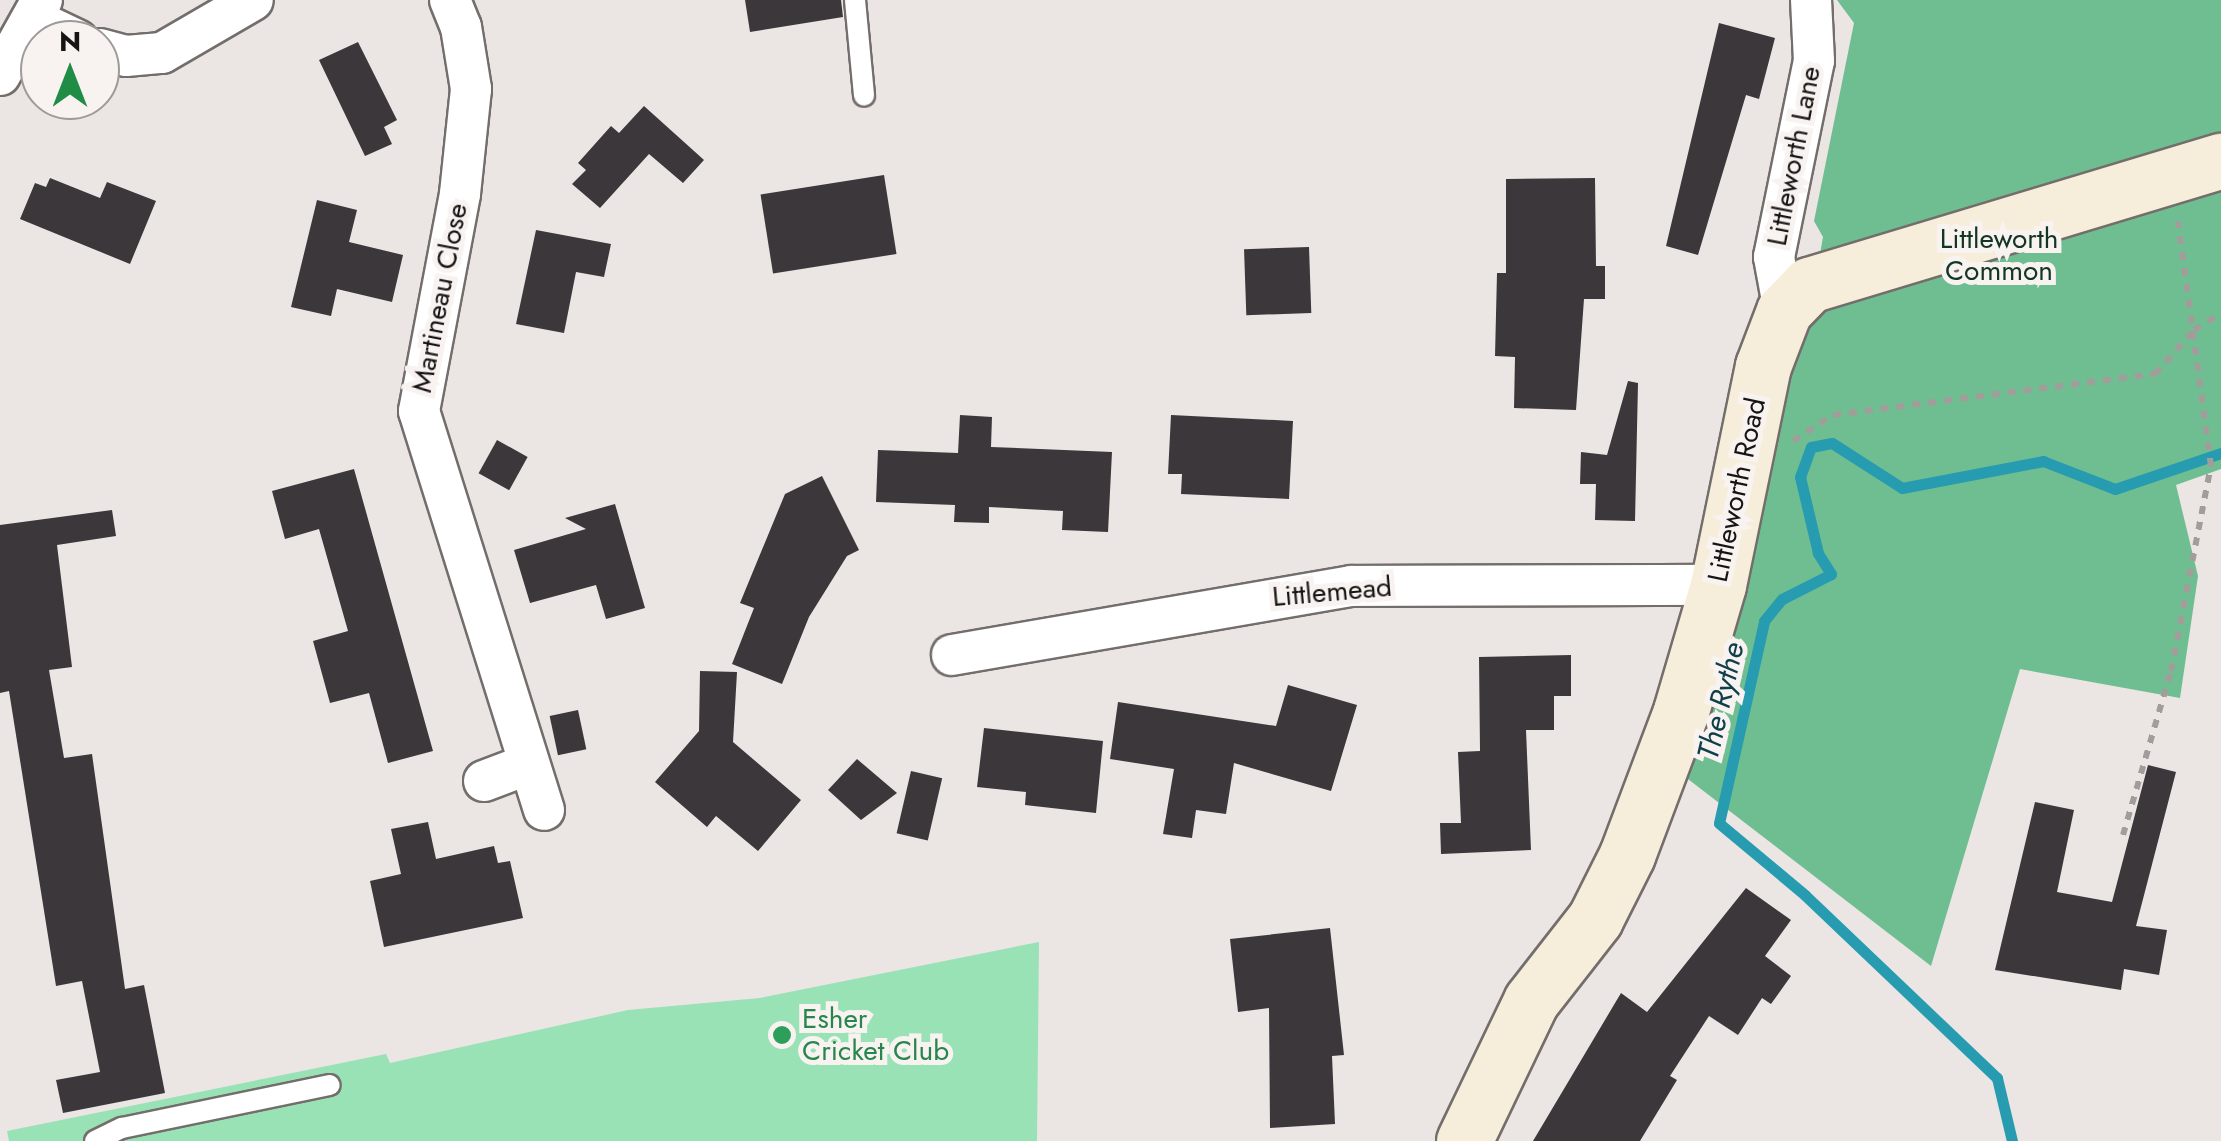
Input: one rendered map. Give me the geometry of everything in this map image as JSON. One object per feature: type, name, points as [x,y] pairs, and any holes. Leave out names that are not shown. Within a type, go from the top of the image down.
[{"type":"street","points":[[120,54],[162,53],[253,0]]},
{"type":"street","name":"Martineau Close","points":[[450,0],[462,26],[471,90],[460,194],[419,411],[544,810]]},
{"type":"street","name":"Littleworth Lane","points":[[1784,311],[1774,257],[1814,62],[1811,0]]},
{"type":"street","points":[[0,74],[38,10]]},
{"type":"street","points":[[1784,311],[1809,285],[2197,168]]},
{"type":"street","name":"Littleworth Road","points":[[1464,1141],[1531,1001],[1595,918],[1627,854],[1681,712],[1718,584],[1762,366],[1784,311]]},
{"type":"street","name":"Littlemead","points":[[952,655],[1351,586],[1718,584]]},
{"type":"street","points":[[484,781],[529,764]]},
{"type":"lane","points":[[855,0],[864,96]]},
{"type":"lane","points":[[95,1141],[122,1128],[330,1085]]},
{"type":"path","points":[[2123,835],[2171,671],[2211,466],[2206,451],[2194,330],[2197,168]]},
{"type":"path","points":[[1747,444],[1792,442],[1833,416],[2156,374],[2194,330],[2221,313]]},
{"type":"green space","name":"Littleworth Common","points":[[1837,0],[2221,0],[2221,469],[2176,485],[2198,576],[2180,698],[2020,669],[1931,966],[1684,776],[1788,361],[1807,328],[1823,237],[1814,221],[1854,23]]},
{"type":"green space","name":"Esher Cricket Club","points":[[1039,942],[1037,1141],[9,1141],[7,1131],[386,1054],[390,1063],[628,1010],[760,998]]},
{"type":"building","points":[[745,0],[841,0],[843,17],[750,32]]},
{"type":"building","points":[[1719,23],[1775,38],[1759,99],[1746,95],[1698,255],[1666,246]]},
{"type":"building","points":[[358,42],[397,120],[384,127],[392,144],[365,156],[319,60]]},
{"type":"building","points":[[644,106],[704,160],[683,183],[649,154],[600,208],[572,184],[586,170],[578,163],[611,126],[619,133]]},
{"type":"building","points":[[884,175],[897,254],[773,274],[761,195]]},
{"type":"building","points":[[50,178],[100,198],[107,182],[156,201],[130,264],[20,219],[35,183],[46,187]]},
{"type":"building","points":[[1595,178],[1596,266],[1605,266],[1605,299],[1584,299],[1576,410],[1514,408],[1515,357],[1495,356],[1497,273],[1506,273],[1506,179]]},
{"type":"building","points":[[317,200],[357,210],[349,242],[403,255],[392,302],[337,289],[331,316],[291,307]]},
{"type":"building","points":[[536,230],[611,244],[604,277],[576,272],[564,333],[516,324]]},
{"type":"building","points":[[1309,247],[1311,313],[1246,315],[1244,249]]},
{"type":"building","points":[[1628,381],[1638,383],[1635,521],[1595,520],[1596,484],[1580,484],[1581,452],[1607,455]]},
{"type":"building","points":[[960,415],[992,417],[991,447],[1112,452],[1108,532],[1062,530],[1063,511],[989,507],[989,523],[954,522],[955,505],[876,502],[878,450],[958,453]]},
{"type":"building","points":[[1171,415],[1293,421],[1289,499],[1181,494],[1182,474],[1168,474]]},
{"type":"building","points":[[497,440],[528,457],[509,490],[479,473]]},
{"type":"building","points":[[354,469],[433,751],[388,763],[369,693],[330,703],[313,641],[348,631],[319,529],[285,539],[272,491]]},
{"type":"building","points":[[822,476],[859,550],[847,556],[809,617],[782,684],[732,664],[754,608],[740,603],[785,494]]},
{"type":"building","points":[[615,504],[645,608],[606,619],[596,585],[530,603],[514,550],[586,529],[565,518]]},
{"type":"building","points":[[112,510],[116,536],[57,545],[72,667],[49,670],[64,758],[92,754],[125,989],[144,985],[165,1093],[63,1113],[56,1080],[100,1072],[82,981],[56,986],[9,691],[0,693],[0,525]]},
{"type":"building","points":[[1571,655],[1571,696],[1554,696],[1554,730],[1526,730],[1531,850],[1441,854],[1440,823],[1461,823],[1458,752],[1480,751],[1479,657]]},
{"type":"building","points":[[700,671],[737,672],[733,742],[801,800],[758,851],[716,816],[707,827],[655,782],[699,731]]},
{"type":"building","points":[[1288,685],[1357,705],[1331,791],[1234,763],[1226,814],[1196,810],[1192,838],[1163,834],[1174,769],[1110,759],[1118,702],[1276,726]]},
{"type":"building","points":[[578,710],[586,749],[558,755],[550,716]]},
{"type":"building","points":[[984,728],[1103,741],[1096,813],[1025,805],[1026,792],[977,787]]},
{"type":"building","points":[[857,759],[897,793],[861,820],[828,790]]},
{"type":"building","points":[[2148,765],[2176,772],[2136,926],[2167,930],[2159,975],[2124,969],[2121,990],[1995,970],[2035,802],[2074,810],[2057,892],[2112,902]]},
{"type":"building","points":[[911,771],[942,778],[928,841],[897,833]]},
{"type":"building","points":[[428,822],[436,859],[494,846],[498,863],[510,861],[523,918],[384,947],[370,881],[401,874],[391,829]]},
{"type":"building","points":[[1746,888],[1791,920],[1765,956],[1791,976],[1771,1004],[1762,998],[1738,1035],[1709,1016],[1670,1076],[1677,1080],[1640,1141],[1533,1141],[1621,993],[1647,1012]]},
{"type":"building","points":[[1330,928],[1344,1055],[1332,1056],[1335,1124],[1270,1128],[1269,1008],[1238,1012],[1230,939]]},
{"type":"waterway","name":"The Rythe","points":[[2012,1141],[1997,1078],[1805,895],[1719,823],[1764,621],[1782,599],[1831,574],[1818,553],[1800,477],[1811,447],[1832,443],[1902,488],[2043,461],[2115,489],[2221,453]]},
{"type":"place","name":"Esher Cricket Club","points":[[782,1035]]}]
